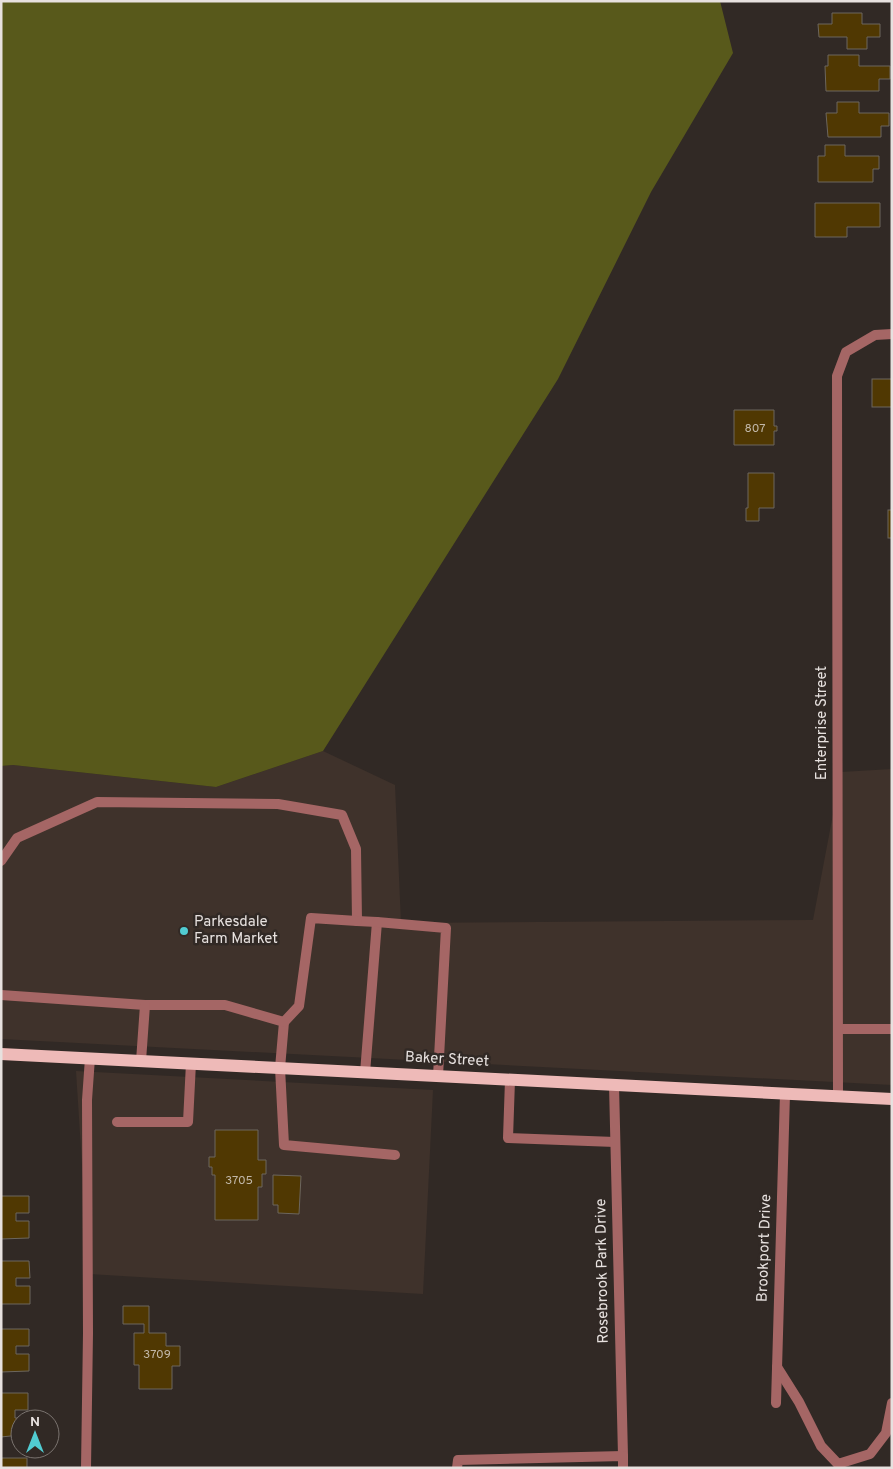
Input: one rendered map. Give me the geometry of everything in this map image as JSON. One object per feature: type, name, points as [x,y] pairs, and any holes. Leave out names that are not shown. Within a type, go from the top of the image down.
[{"type":"main road","name":"Baker Street","points":[[1,1054],[892,1099]]},
{"type":"street","name":"Enterprise Street","points":[[838,1096],[837,376],[846,352],[875,335],[892,334]]},
{"type":"street","points":[[1,861],[17,838],[96,802],[278,804],[342,815],[356,849],[356,921]]},
{"type":"street","points":[[394,1155],[284,1145],[280,1068],[284,1022],[300,1006],[311,918],[446,928],[438,1076]]},
{"type":"street","points":[[365,1072],[377,922]]},
{"type":"street","points":[[1,995],[145,1005],[226,1005],[284,1022]]},
{"type":"street","points":[[141,1061],[145,1005]]},
{"type":"street","points":[[838,1029],[892,1030]]},
{"type":"street","points":[[86,1468],[88,1333],[87,1100],[90,1058]]},
{"type":"street","points":[[117,1122],[188,1122],[191,1063]]},
{"type":"street","points":[[510,1080],[508,1138],[616,1142]]},
{"type":"street","name":"Rosebrook Park Drive","points":[[614,1085],[623,1468]]},
{"type":"street","name":"Brookport Drive","points":[[776,1403],[785,1094]]},
{"type":"street","points":[[777,1366],[799,1402],[821,1446],[838,1464],[870,1454],[886,1433],[892,1403]]},
{"type":"street","points":[[456,1468],[458,1460],[623,1456]]},
{"type":"shaded area","points":[[1,1],[720,1],[733,53],[651,192],[558,379],[323,751],[216,787],[13,765],[1,766]]},
{"type":"shaded area","points":[[323,751],[395,785],[401,923],[813,920],[841,772],[892,769],[892,1085],[1,1039],[1,766],[13,765],[216,787]]},
{"type":"shaded area","points":[[76,1071],[433,1090],[423,1294],[89,1274]]},
{"type":"building","points":[[832,13],[862,13],[862,24],[880,24],[880,37],[867,37],[867,49],[847,49],[847,37],[819,37],[818,24],[832,24]]},
{"type":"building","points":[[828,55],[859,55],[859,66],[890,66],[890,79],[879,79],[879,91],[826,91],[825,66],[828,66]]},
{"type":"building","points":[[837,102],[859,102],[859,113],[889,113],[889,126],[881,126],[881,137],[828,137],[826,113],[837,113]]},
{"type":"building","points":[[825,145],[845,145],[845,156],[879,156],[879,169],[873,169],[873,182],[818,182],[818,156],[825,156]]},
{"type":"building","points":[[815,203],[880,203],[880,227],[847,227],[847,237],[815,237]]},
{"type":"building","points":[[872,379],[892,379],[892,407],[872,407]]},
{"type":"building","points":[[734,410],[774,410],[774,426],[777,426],[777,431],[774,431],[774,445],[734,445]]},
{"type":"building","points":[[748,473],[774,473],[774,508],[759,508],[759,521],[746,521]]},
{"type":"building","points":[[888,510],[892,510],[892,538],[888,538]]},
{"type":"building","points":[[215,1130],[258,1130],[258,1160],[266,1160],[266,1174],[262,1174],[262,1187],[258,1187],[258,1220],[215,1220],[215,1175],[212,1175],[212,1167],[209,1167],[209,1157],[215,1157]]},
{"type":"building","points":[[273,1175],[301,1176],[299,1214],[278,1213],[278,1205],[273,1205]]},
{"type":"building","points":[[1,1196],[29,1196],[29,1213],[16,1213],[16,1221],[29,1221],[29,1238],[1,1239]]},
{"type":"building","points":[[1,1261],[29,1261],[30,1278],[16,1278],[16,1286],[30,1286],[30,1304],[1,1304]]},
{"type":"building","points":[[123,1306],[149,1306],[149,1333],[166,1333],[166,1346],[180,1346],[180,1366],[172,1366],[172,1389],[139,1389],[139,1365],[134,1365],[134,1333],[144,1333],[144,1324],[123,1324]]},
{"type":"building","points":[[1,1329],[29,1329],[29,1346],[16,1346],[16,1354],[29,1354],[29,1371],[1,1372]]},
{"type":"building","points":[[1,1393],[28,1393],[28,1409],[10,1409],[10,1436],[1,1437]]},
{"type":"building","points":[[1,1458],[27,1459],[27,1468],[1,1468]]},
{"type":"place","name":"Parkesdale Farm Market","points":[[184,931]]}]
